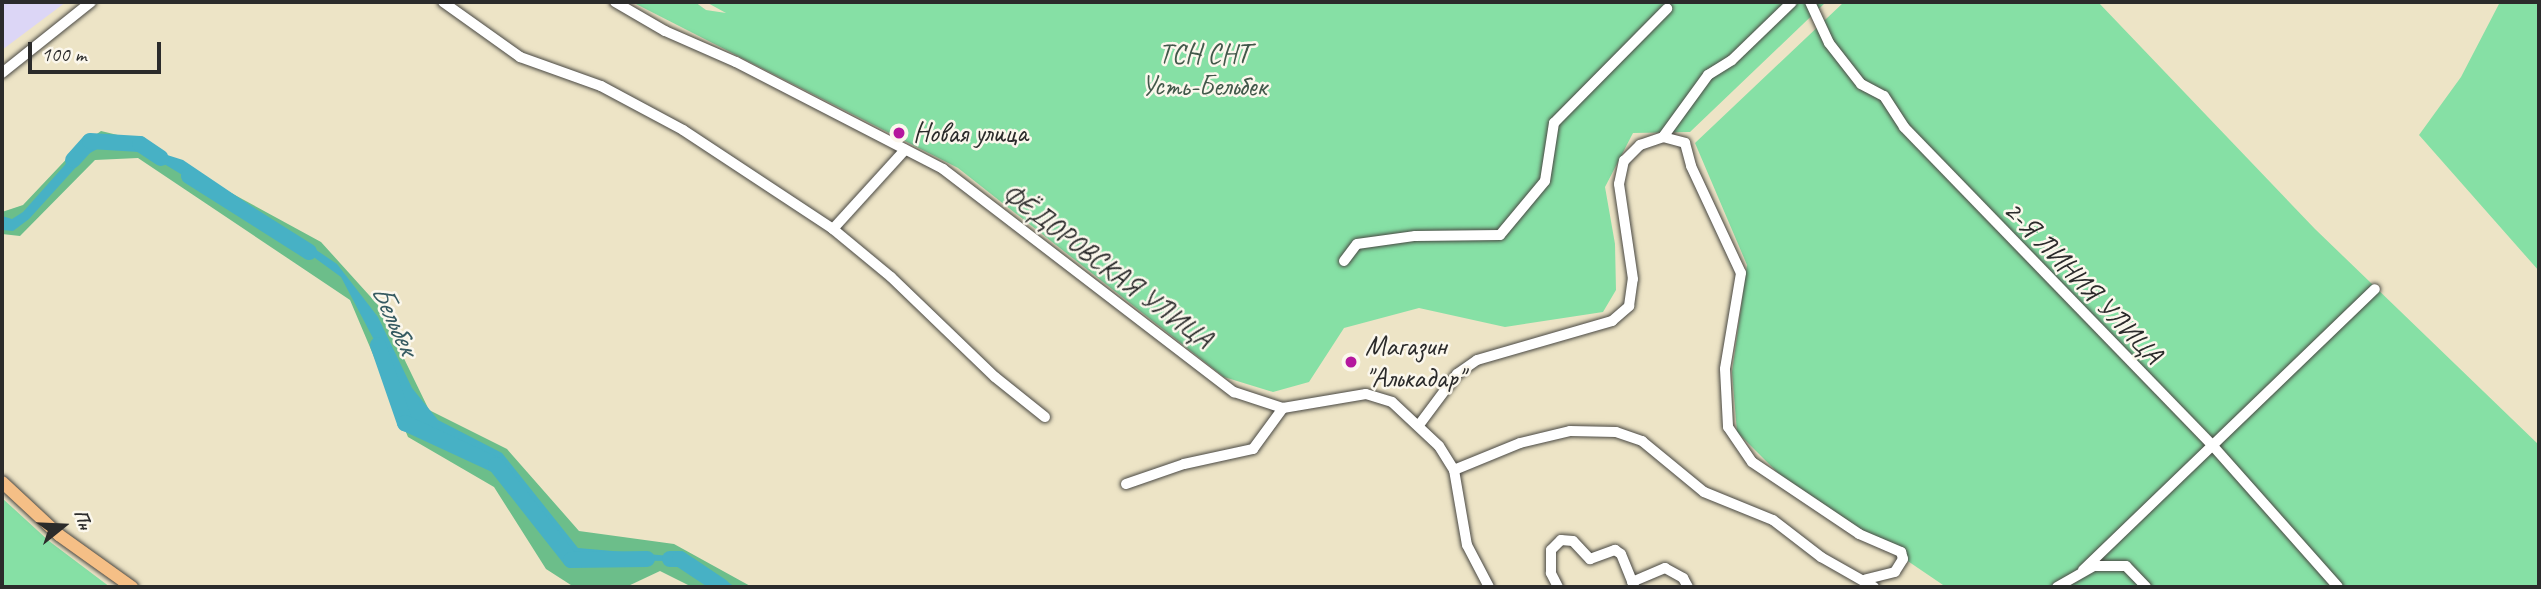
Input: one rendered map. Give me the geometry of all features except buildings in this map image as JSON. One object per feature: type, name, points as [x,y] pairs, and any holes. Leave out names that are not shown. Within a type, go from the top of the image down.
[{"type":"main road","points":[[2,482],[59,535],[132,587]]},
{"type":"street","points":[[2,73],[92,2]]},
{"type":"street","points":[[443,2],[520,57],[601,86],[684,130],[833,229],[891,277],[995,377],[1045,417]]},
{"type":"street","name":"ФЁДОРОВСКАЯ УЛИЦА","points":[[615,2],[665,31],[736,62],[943,169],[1234,392],[1283,408],[1366,394],[1392,402],[1419,425],[1454,470],[1467,545],[1489,587]]},
{"type":"street","points":[[1419,425],[1457,374],[1477,360],[1612,321],[1629,306],[1633,279],[1619,184],[1630,152],[1663,137],[1708,75],[1732,60],[1792,2]]},
{"type":"street","name":"2-Я ЛИНИЯ УЛИЦА","points":[[1810,2],[1829,43],[1861,84],[1884,96],[1904,127],[2034,266],[2213,446],[2337,587]]},
{"type":"street","points":[[1344,261],[1357,244],[1415,236],[1500,234],[1545,181],[1554,123],[1667,9]]},
{"type":"street","points":[[1454,470],[1520,443],[1570,431],[1616,432],[1642,440],[1704,492],[1773,520],[1821,557],[1870,583],[1895,572],[1903,559],[1901,552],[1859,534],[1752,461],[1727,427],[1725,369],[1741,273],[1685,143],[1663,137]]},
{"type":"street","points":[[833,229],[905,150]]},
{"type":"street","points":[[2057,587],[2082,570],[2375,289]]},
{"type":"street","points":[[1126,484],[1184,464],[1253,449],[1283,408]]},
{"type":"street","points":[[1558,587],[1551,573],[1551,550],[1561,540],[1573,541],[1590,559],[1615,550],[1621,554],[1633,585],[1665,568],[1683,578],[1688,587]]},
{"type":"street","points":[[2082,570],[2126,566],[2146,587]]},
{"type":"shaded area","points":[[2,2],[66,2],[2,50]]},
{"type":"green space","name":"ТСН СНТ Усть-Бельбек","points":[[632,2],[695,2],[706,10],[726,13],[706,2],[1826,2],[1690,132],[1633,133],[1605,187],[1615,244],[1616,290],[1603,312],[1505,327],[1419,308],[1344,328],[1309,382],[1273,392],[1224,377],[958,168]]},
{"type":"green space","points":[[1844,2],[2098,2],[2315,229],[2539,445],[2539,587],[1946,587],[1778,473],[1737,432],[1732,372],[1747,265],[1695,143]]},
{"type":"green space","points":[[2500,2],[2539,2],[2539,271],[2419,135],[2461,77]]},
{"type":"green space","points":[[101,131],[130,138],[321,242],[378,305],[429,410],[507,449],[579,531],[674,544],[752,587],[692,587],[660,571],[626,587],[574,587],[546,569],[494,487],[408,437],[350,300],[138,158],[95,160],[20,236],[2,234],[2,212],[23,205],[76,149]]},
{"type":"green space","points":[[2,498],[49,541],[110,587],[2,587]]},
{"type":"water","name":"Бельбек","points":[[104,135],[183,160],[337,264],[378,317],[412,388],[438,420],[502,453],[578,548],[693,558],[735,587],[722,587],[679,561],[571,560],[496,465],[405,423],[385,361],[341,277],[293,242],[146,153],[103,146],[88,154],[29,219],[13,231],[2,230],[2,216],[12,219],[23,212],[79,149]]},
{"type":"waterway","name":"Бельбек","points":[[73,160],[90,141],[140,144],[161,158]]},
{"type":"waterway","name":"Бельбек","points":[[189,176],[309,252]]},
{"type":"waterway","name":"Бельбек","points":[[378,345],[405,423],[496,465],[571,560],[647,559]]},
{"type":"waterway","name":"Бельбек","points":[[670,559],[680,559],[722,587]]},
{"type":"place","name":"Новая улица","points":[[899,133]]},
{"type":"place","name":"Магазин \"Алькадар\"","points":[[1351,362]]}]
